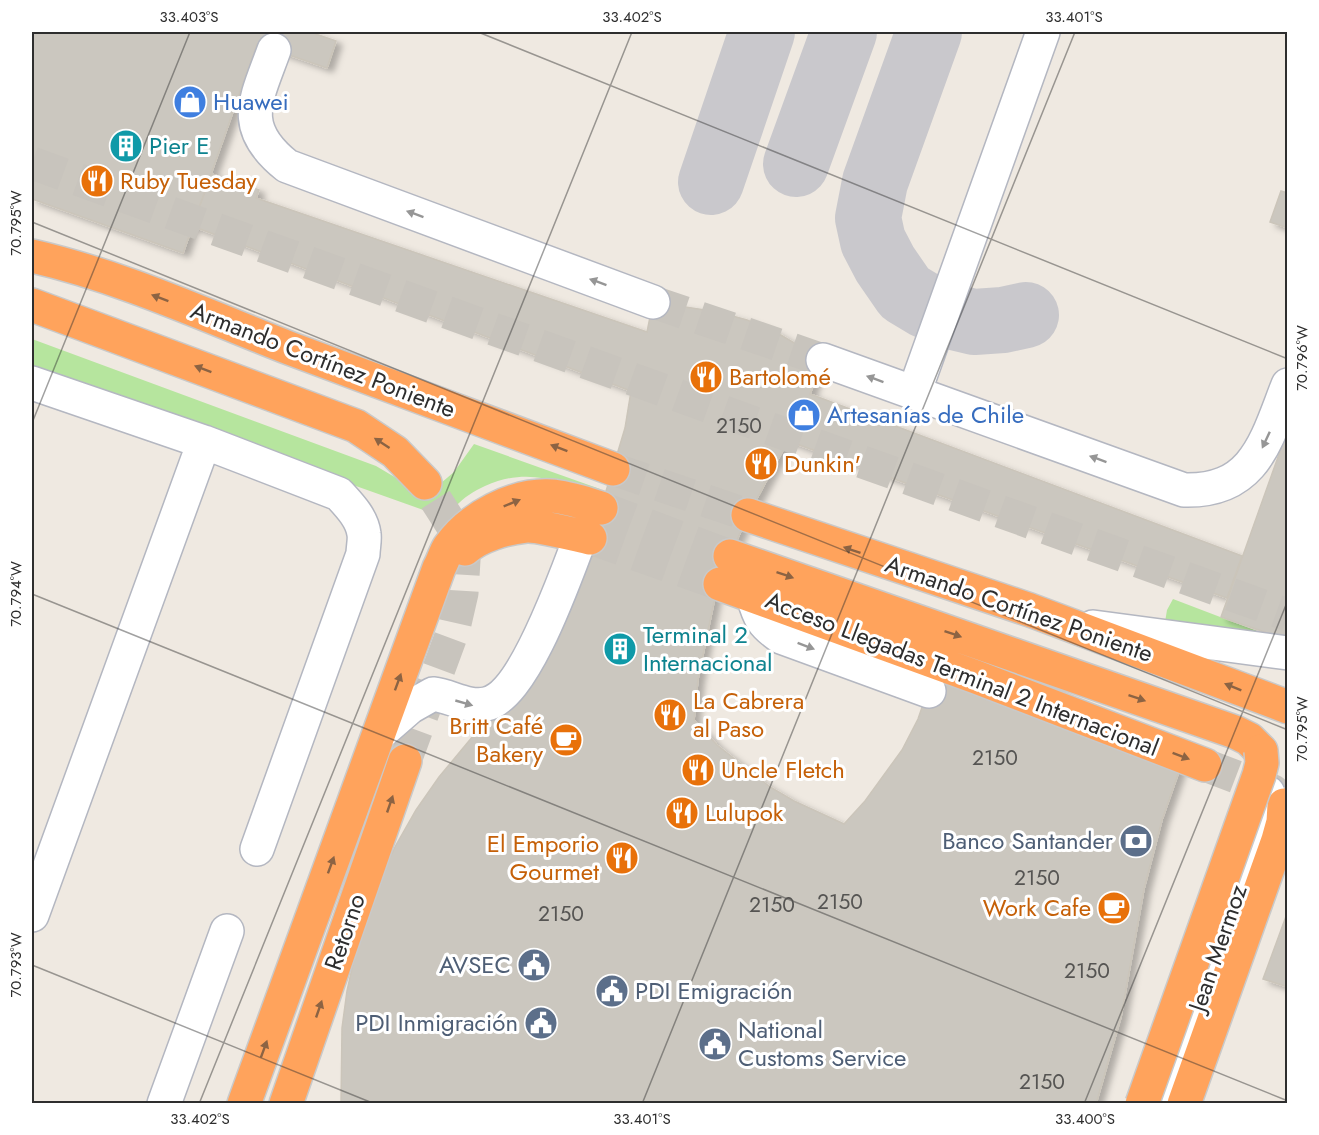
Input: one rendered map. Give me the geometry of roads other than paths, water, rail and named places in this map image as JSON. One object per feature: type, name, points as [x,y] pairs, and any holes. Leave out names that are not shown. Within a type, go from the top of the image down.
[{"type":"highway","name":"Armando Cortínez Poniente","points":[[32,256],[63,263],[146,292],[613,469]]},
{"type":"highway","name":"Armando Cortínez Poniente","points":[[32,305],[356,426],[396,452],[425,483]]},
{"type":"highway","points":[[244,1104],[432,587],[449,547],[469,525],[495,510],[524,498],[548,496],[568,498],[591,527]]},
{"type":"highway","name":"Armando Cortínez Poniente","points":[[748,515],[1065,622],[1287,707]]},
{"type":"highway","name":"Acceso Llegadas Terminal 2 Internacional","points":[[1142,1104],[1259,775],[1262,763],[1260,751],[1249,739],[1235,732],[898,615],[725,570],[753,596],[1205,765]]},
{"type":"highway","name":"Retorno","points":[[286,1104],[405,761]]},
{"type":"highway","points":[[1184,1104],[1276,804]]},
{"type":"lane","points":[[914,393],[1043,32]]},
{"type":"lane","points":[[274,50],[255,105],[255,121],[261,140],[286,166],[653,302]]},
{"type":"lane","points":[[823,360],[1184,490],[1204,490],[1228,483],[1249,466],[1264,445],[1287,385]]},
{"type":"lane","points":[[32,383],[204,442],[339,494],[359,520],[364,534],[363,554],[257,849]]},
{"type":"lane","points":[[32,915],[204,442]]},
{"type":"lane","points":[[379,734],[410,707],[433,694],[475,706],[488,704],[498,699],[517,678],[527,662],[591,527]]},
{"type":"lane","points":[[753,596],[758,616],[768,628],[781,637],[929,691]]},
{"type":"lane","points":[[1065,622],[1287,653]]},
{"type":"lane","name":"Jean Mermoz","points":[[1163,1104],[1276,804]]},
{"type":"lane","points":[[164,1104],[227,931]]},
{"type":"tunnel","points":[[32,163],[1288,615]]},
{"type":"tunnel","points":[[653,302],[823,360]]},
{"type":"tunnel","points":[[613,469],[748,515]]},
{"type":"tunnel","points":[[405,761],[454,628],[462,593],[464,560],[455,530],[425,483]]},
{"type":"tunnel","points":[[601,508],[730,556]]},
{"type":"tunnel","points":[[590,538],[720,584]]},
{"type":"tunnel","points":[[1205,765],[1273,791],[1280,797]]},
{"type":"place","name":"Huawei","points":[[190,102]]},
{"type":"place","name":"Pier E","points":[[126,146]]},
{"type":"place","name":"Ruby Tuesday","points":[[97,181]]},
{"type":"place","name":"Bartolomé","points":[[706,377]]},
{"type":"place","name":"Artesanías de Chile","points":[[804,415]]},
{"type":"place","name":"Dunkin'","points":[[761,464]]},
{"type":"place","name":"Terminal 2 Internacional","points":[[620,649]]},
{"type":"place","name":"La Cabrera al Paso","points":[[670,715]]},
{"type":"place","name":"Britt Café Bakery","points":[[566,740]]},
{"type":"place","name":"Uncle Fletch","points":[[698,770]]},
{"type":"place","name":"Lulupok","points":[[682,813]]},
{"type":"place","name":"Banco Santander","points":[[1136,841]]},
{"type":"place","name":"El Emporio Gourmet","points":[[622,858]]},
{"type":"place","name":"Work Cafe","points":[[1114,908]]},
{"type":"place","name":"AVSEC","points":[[534,965]]},
{"type":"place","name":"PDI Emigración","points":[[612,991]]},
{"type":"place","name":"PDI Inmigración","points":[[541,1023]]},
{"type":"place","name":"National Customs Service","points":[[715,1044]]}]
